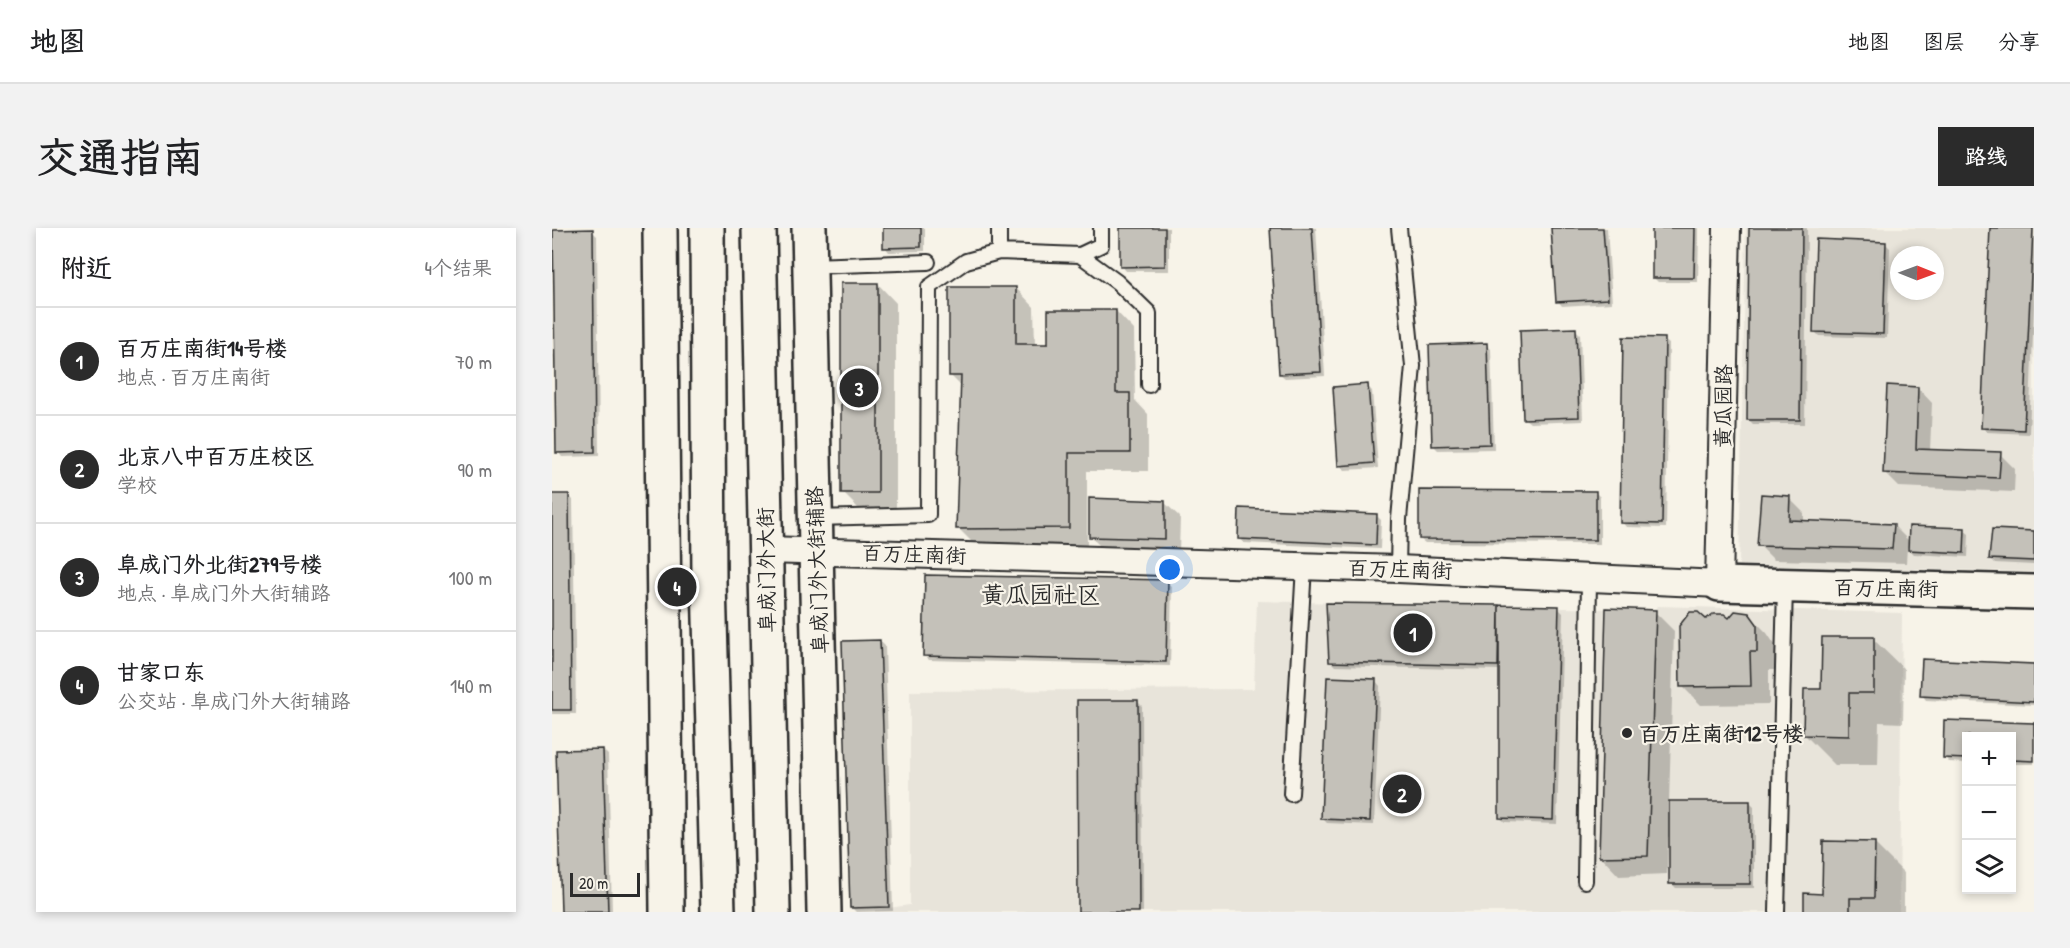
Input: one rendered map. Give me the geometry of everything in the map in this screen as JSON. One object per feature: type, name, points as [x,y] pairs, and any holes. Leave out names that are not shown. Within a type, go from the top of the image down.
[{"type":"main road","points":[[660,228],[667,912]]},
{"type":"main road","points":[[707,228],[710,582],[718,912]]},
{"type":"main road","name":"阜成门外大街","points":[[759,228],[773,912]]},
{"type":"main road","name":"阜成门外大街辅路","points":[[809,228],[818,551],[824,912]]},
{"type":"main road","name":"百万庄南街","points":[[1719,584],[2034,592]]},
{"type":"street","name":"黄瓜园路","points":[[1719,584],[1727,228]]},
{"type":"street","name":"百万庄南街","points":[[766,549],[1398,569],[1719,584]]},
{"type":"lane","points":[[999,228],[999,252]]},
{"type":"lane","points":[[816,518],[928,515],[929,287],[966,261],[999,252],[1080,255],[1101,245],[1101,228]]},
{"type":"lane","points":[[1398,569],[1399,519],[1413,366],[1399,228]]},
{"type":"lane","points":[[1080,255],[1117,282],[1149,313],[1149,385]]},
{"type":"lane","points":[[810,266],[928,262]]},
{"type":"lane","points":[[1291,794],[1304,566]]},
{"type":"lane","points":[[1585,880],[1589,578]]},
{"type":"lane","points":[[1777,912],[1785,586]]},
{"type":"shaded area","points":[[1746,228],[2034,228],[2034,572],[1739,565]]},
{"type":"shaded area","points":[[1257,601],[1655,610],[1657,606],[1902,613],[1899,912],[875,912],[875,910],[910,905],[910,691],[1254,689]]},
{"type":"building","points":[[883,228],[921,228],[921,247],[883,248]]},
{"type":"building","points":[[1120,228],[1165,228],[1165,266],[1120,267]]},
{"type":"building","points":[[1270,228],[1312,228],[1321,372],[1279,374]]},
{"type":"building","points":[[1551,228],[1603,228],[1608,299],[1556,302]]},
{"type":"building","points":[[1652,228],[1695,228],[1694,278],[1652,278]]},
{"type":"building","points":[[1749,228],[1802,228],[1800,420],[1747,420]]},
{"type":"building","points":[[1990,228],[2033,228],[2024,430],[1981,428]]},
{"type":"building","points":[[593,229],[595,452],[556,453],[553,230]]},
{"type":"building","points":[[1816,239],[1886,242],[1883,334],[1813,332]]},
{"type":"building","points":[[841,283],[878,283],[878,493],[841,493]]},
{"type":"building","points":[[949,287],[1016,287],[1016,344],[1048,344],[1048,310],[1116,310],[1116,393],[1130,393],[1130,453],[1069,453],[1069,528],[956,529],[961,376],[949,376]]},
{"type":"building","points":[[1576,328],[1579,417],[1523,419],[1520,330]]},
{"type":"building","points":[[1623,337],[1665,338],[1662,524],[1620,523]]},
{"type":"building","points":[[1487,343],[1490,444],[1432,446],[1429,345]]},
{"type":"building","points":[[1368,384],[1374,463],[1338,466],[1333,387]]},
{"type":"building","points":[[1887,385],[1918,387],[1916,449],[2001,452],[1999,478],[1883,473]]},
{"type":"building","points":[[1419,490],[1596,491],[1596,540],[1419,539]]},
{"type":"building","points":[[552,494],[569,494],[571,710],[552,710]]},
{"type":"building","points":[[1761,494],[1790,496],[1789,520],[1894,524],[1892,549],[1757,546]]},
{"type":"building","points":[[1089,498],[1165,501],[1165,539],[1089,537]]},
{"type":"building","points":[[1239,508],[1377,514],[1376,545],[1238,539]]},
{"type":"building","points":[[1909,526],[1965,528],[1964,553],[1908,550]]},
{"type":"building","points":[[1992,529],[2034,531],[2034,561],[1989,559]]},
{"type":"building","points":[[925,575],[1168,580],[1166,662],[923,656]]},
{"type":"building","points":[[1326,603],[1499,605],[1498,666],[1329,662]]},
{"type":"building","points":[[1499,605],[1559,606],[1553,820],[1499,818]]},
{"type":"building","name":"百万庄南街12号楼","points":[[1606,608],[1656,610],[1648,856],[1599,857]]},
{"type":"building","points":[[1735,611],[1749,613],[1757,624],[1757,652],[1750,652],[1751,686],[1680,687],[1679,626],[1690,612],[1698,612],[1706,619],[1713,614],[1724,614],[1729,618]]},
{"type":"building","points":[[1822,637],[1874,637],[1874,693],[1849,693],[1849,736],[1803,735],[1804,689],[1821,689]]},
{"type":"building","points":[[880,640],[889,907],[850,908],[842,641]]},
{"type":"building","points":[[1922,659],[2034,664],[2034,702],[1920,696]]},
{"type":"building","points":[[1327,677],[1376,679],[1370,821],[1321,819]]},
{"type":"building","points":[[1077,700],[1138,700],[1139,912],[1078,912]]},
{"type":"building","points":[[1944,720],[2034,723],[2034,761],[2016,760],[2016,732],[1962,732],[1962,759],[1943,758]]},
{"type":"building","points":[[603,749],[608,912],[561,912],[556,750]]},
{"type":"building","points":[[1669,801],[1750,801],[1750,884],[1669,884]]},
{"type":"building","points":[[1823,841],[1875,842],[1874,898],[1850,898],[1850,912],[1804,912],[1804,893],[1822,894]]},
{"type":"place","name":"阜成门外北街279号楼","points":[[859,388]]},
{"type":"place","name":"甘家口东","points":[[677,587]]},
{"type":"place","name":"百万庄南街14号楼","points":[[1413,633]]},
{"type":"place","name":"百万庄南街12号楼","points":[[1627,733]]},
{"type":"place","name":"北京八中百万庄校区","points":[[1402,794]]},
{"type":"district","name":"黄瓜园社区","points":[[1041,594]]}]
